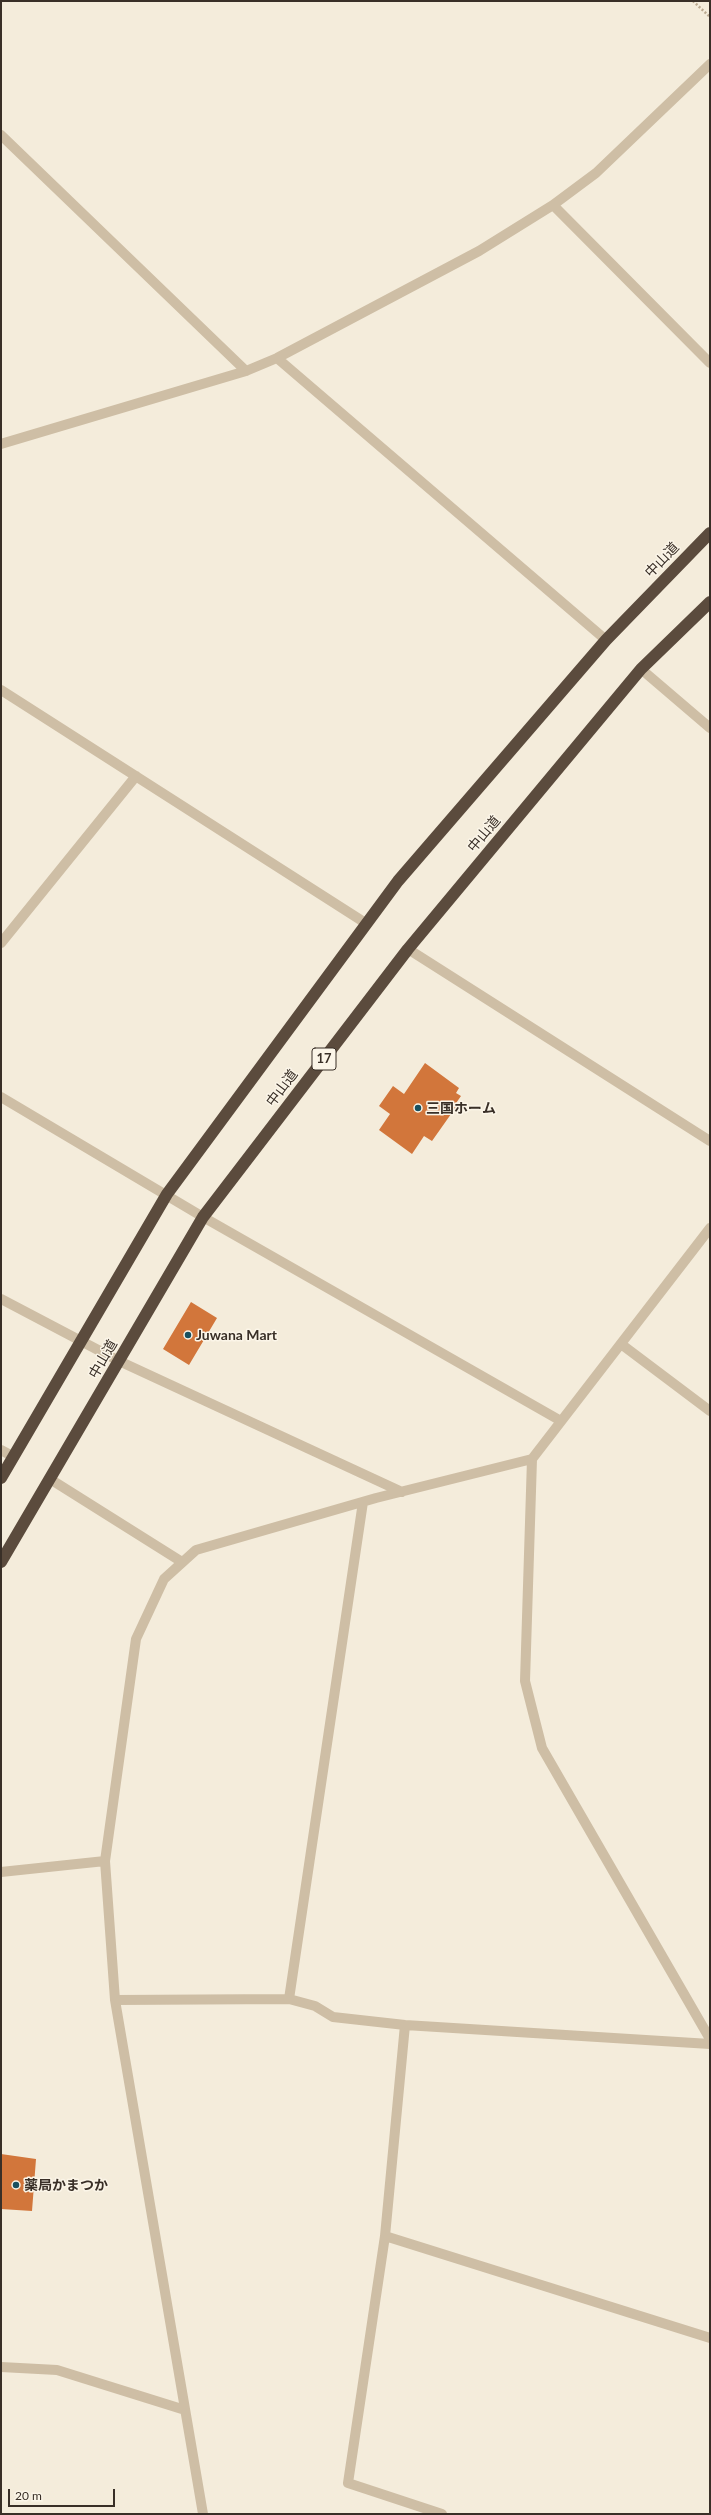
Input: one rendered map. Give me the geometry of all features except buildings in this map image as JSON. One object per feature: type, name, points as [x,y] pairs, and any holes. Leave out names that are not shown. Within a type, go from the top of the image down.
[{"type":"highway","name":"中山道","points":[[1,1478],[167,1194],[398,881],[606,640],[710,533]]},
{"type":"highway","name":"中山道","points":[[1,1562],[203,1217],[408,949],[641,669],[710,602]]},
{"type":"street","points":[[1,444],[246,372],[277,358],[479,251],[553,205],[596,173],[710,64]]},
{"type":"street","points":[[1,135],[246,372]]},
{"type":"street","points":[[553,205],[710,363]]},
{"type":"street","points":[[277,358],[606,640]]},
{"type":"street","points":[[641,669],[710,728]]},
{"type":"street","points":[[1,690],[367,924]]},
{"type":"street","points":[[1,943],[136,776]]},
{"type":"street","points":[[408,949],[710,1141]]},
{"type":"street","points":[[1,1097],[167,1194],[203,1217],[561,1420]]},
{"type":"street","points":[[710,1228],[532,1459],[525,1681],[542,1748],[710,2039]]},
{"type":"street","points":[[1,1299],[119,1361],[402,1492]]},
{"type":"street","points":[[621,1344],[710,1411]]},
{"type":"street","points":[[1,1450],[14,1457]]},
{"type":"street","points":[[203,2514],[115,2000],[105,1861],[136,1639],[164,1579],[196,1550],[363,1502],[532,1459]]},
{"type":"street","points":[[50,1479],[182,1562]]},
{"type":"street","points":[[289,1999],[363,1502]]},
{"type":"street","points":[[1,1872],[105,1861]]},
{"type":"street","points":[[115,2000],[289,1999],[315,2006],[333,2017],[405,2026],[710,2044]]},
{"type":"street","points":[[405,2026],[385,2236],[348,2483],[442,2514]]},
{"type":"street","points":[[385,2236],[710,2338]]},
{"type":"street","points":[[1,2367],[57,2370],[185,2410]]},
{"type":"path","points":[[693,1],[710,17]]},
{"type":"place","name":"三国ホーム","points":[[418,1108]]},
{"type":"place","name":"Juwana Mart","points":[[188,1335]]},
{"type":"place","name":"薬局かまつか","points":[[16,2185]]}]
